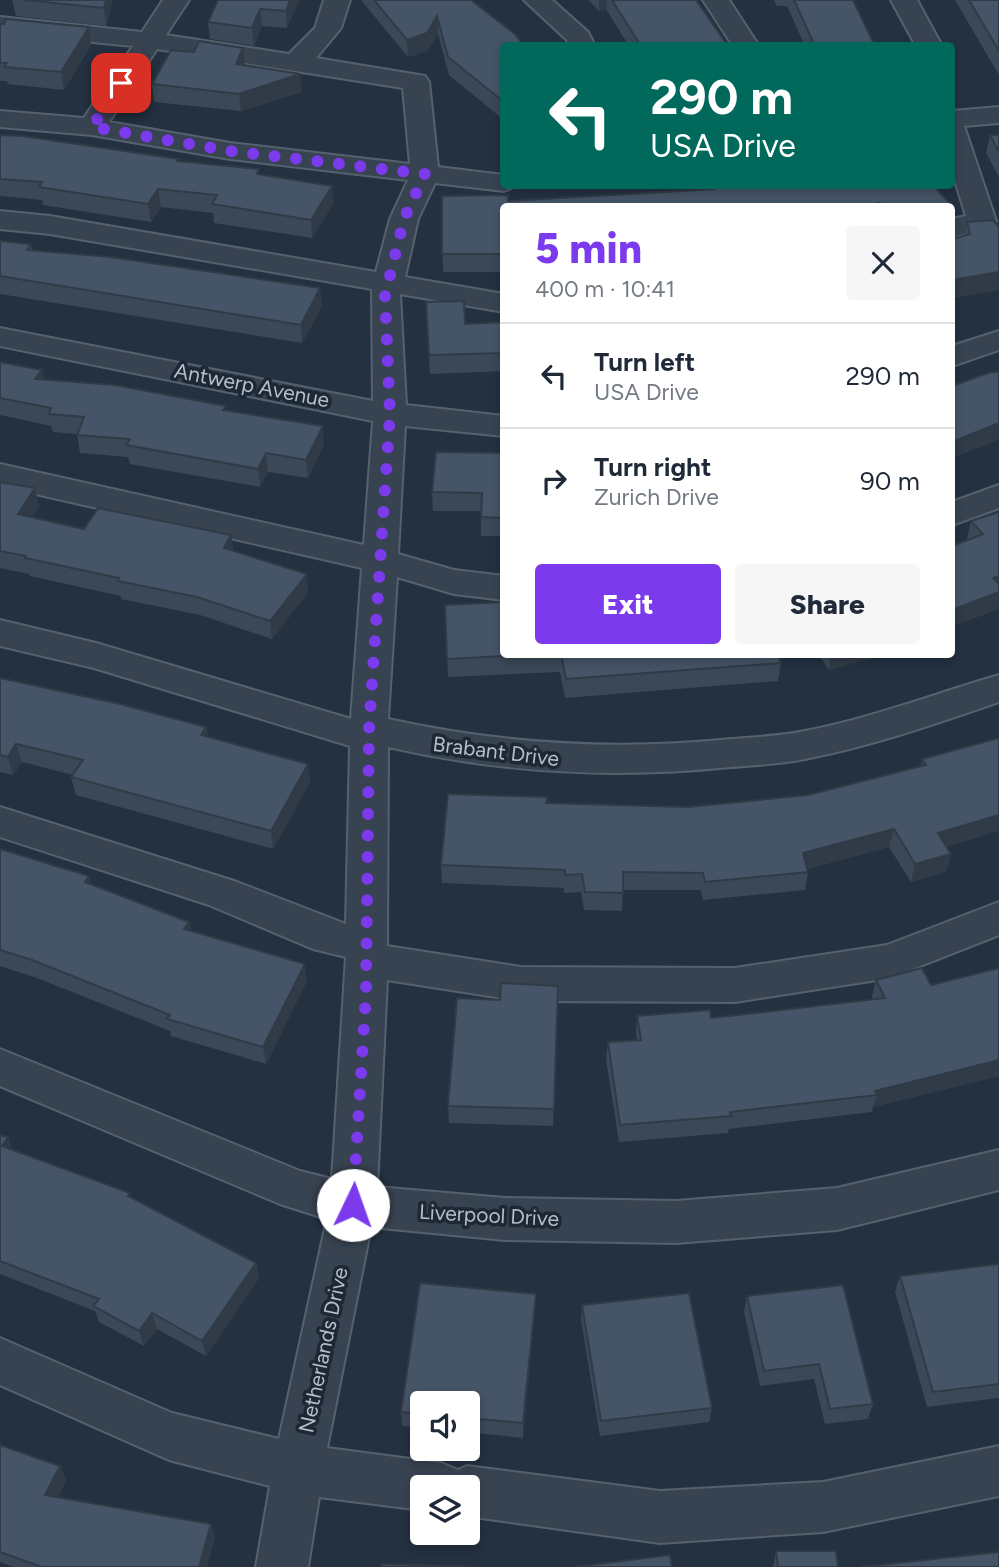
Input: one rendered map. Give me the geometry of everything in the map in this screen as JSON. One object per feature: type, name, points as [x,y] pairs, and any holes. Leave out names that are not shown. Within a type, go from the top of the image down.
[{"type":"street","points":[[92,127],[176,0]]},
{"type":"street","points":[[296,62],[323,40],[335,13],[337,0]]},
{"type":"street","points":[[537,0],[579,37],[581,42]]},
{"type":"street","points":[[716,0],[743,42]]},
{"type":"street","points":[[904,0],[927,42]]},
{"type":"street","points":[[0,24],[150,40],[416,82],[425,174]]},
{"type":"street","points":[[955,227],[982,221],[958,115],[999,115]]},
{"type":"street","points":[[0,119],[92,127],[230,151],[500,183]]},
{"type":"street","name":"Netherlands Drive","points":[[282,1567],[299,1469],[353,1205],[366,952],[369,729],[390,414],[385,296],[404,219],[425,174]]},
{"type":"street","points":[[0,220],[50,225],[388,286],[500,302]]},
{"type":"street","name":"Antwerp Avenue","points":[[0,337],[390,414],[500,426]]},
{"type":"street","points":[[0,475],[381,561],[441,579],[500,587]]},
{"type":"street","points":[[955,513],[999,496]]},
{"type":"street","name":"Brabant Drive","points":[[0,634],[96,656],[355,734],[369,729],[459,749],[573,760],[694,757],[803,746],[889,725],[999,688]]},
{"type":"street","points":[[0,822],[223,893],[366,952],[521,984],[735,985],[890,961],[999,918]]},
{"type":"street","name":"Liverpool Drive","points":[[0,1067],[296,1190],[353,1205],[505,1219],[676,1222],[837,1209],[999,1170]]},
{"type":"street","points":[[0,1361],[169,1436],[299,1469],[410,1484]]},
{"type":"street","points":[[480,1493],[660,1517],[823,1507],[999,1471]]},
{"type":"building","points":[[24,0],[106,0],[104,8]]},
{"type":"building","points":[[218,0],[290,0],[286,11],[260,9],[252,28],[208,22]]},
{"type":"building","points":[[374,0],[471,0],[515,34],[521,42],[500,42],[500,99],[448,57],[437,16],[427,33],[407,40]]},
{"type":"building","points":[[612,0],[696,0],[725,42],[638,42]]},
{"type":"building","points":[[794,0],[853,0],[873,42],[813,42]]},
{"type":"building","points":[[969,0],[999,0],[999,51]]},
{"type":"building","points":[[6,19],[89,27],[61,72],[4,67],[7,63],[0,63],[0,24],[4,24]]},
{"type":"building","points":[[199,41],[243,48],[236,64],[300,74],[239,94],[152,84],[171,50],[194,52]]},
{"type":"building","points":[[0,135],[179,159],[177,161],[259,169],[257,174],[332,186],[311,220],[212,204],[217,195],[158,189],[148,204],[39,187],[42,182],[0,179]]},
{"type":"building","points":[[990,135],[999,135],[999,152]]},
{"type":"building","points":[[714,189],[937,189],[949,203],[500,203],[500,254],[442,254],[442,196],[508,195],[508,201]]},
{"type":"building","points":[[993,220],[999,227],[999,272],[955,279],[955,238],[970,234],[967,222]]},
{"type":"building","points":[[0,241],[31,244],[27,250],[111,257],[320,288],[301,325],[0,276]]},
{"type":"building","points":[[464,301],[465,324],[500,322],[500,353],[429,355],[426,302]]},
{"type":"building","points":[[0,362],[42,370],[35,379],[115,385],[226,406],[223,410],[323,426],[306,460],[266,453],[258,469],[126,445],[130,439],[77,435],[84,417],[49,414],[51,408],[0,398]]},
{"type":"building","points":[[991,372],[999,372],[999,423],[955,441],[955,385]]},
{"type":"building","points":[[436,452],[500,453],[500,518],[481,517],[482,493],[432,492]]},
{"type":"building","points":[[0,482],[35,488],[18,514],[84,529],[98,508],[231,535],[224,548],[307,574],[270,621],[197,597],[118,581],[119,578],[0,551]]},
{"type":"building","points":[[999,512],[999,576],[993,578],[999,584],[999,592],[955,609],[955,545],[983,534],[971,521]]},
{"type":"building","points":[[500,602],[500,656],[447,659],[445,605]]},
{"type":"building","points":[[562,658],[779,658],[781,663],[566,679]]},
{"type":"building","points":[[0,678],[120,704],[206,727],[201,735],[308,764],[271,831],[71,777],[83,760],[16,744],[8,757],[0,755]]},
{"type":"building","points":[[999,738],[999,815],[938,833],[951,854],[915,864],[894,829],[803,853],[808,872],[705,882],[703,873],[623,872],[623,893],[585,892],[582,874],[565,875],[565,870],[441,865],[448,794],[547,797],[546,803],[688,807],[808,795],[926,765],[922,759]]},
{"type":"building","points":[[0,849],[89,876],[85,882],[189,922],[184,929],[305,964],[263,1047],[167,1019],[170,1015],[0,950]]},
{"type":"building","points":[[922,968],[931,985],[999,968],[999,1060],[875,1091],[877,1095],[730,1112],[731,1116],[620,1125],[608,1042],[641,1040],[637,1016],[710,1010],[711,1018],[885,998],[876,980]]},
{"type":"building","points":[[501,983],[558,986],[554,1109],[448,1106],[457,998],[500,1000]]},
{"type":"building","points":[[0,1135],[8,1137],[2,1146],[130,1193],[128,1196],[256,1263],[202,1341],[152,1313],[139,1331],[93,1306],[99,1299],[0,1261]]},
{"type":"building","points":[[999,1264],[999,1384],[933,1392],[900,1276]]},
{"type":"building","points":[[420,1283],[536,1294],[523,1423],[480,1419],[480,1391],[410,1391],[410,1413],[401,1412]]},
{"type":"building","points":[[843,1285],[873,1404],[830,1409],[819,1364],[764,1371],[747,1296]]},
{"type":"building","points":[[689,1293],[712,1408],[601,1421],[582,1305]]},
{"type":"building","points":[[0,1445],[60,1466],[45,1495],[211,1524],[199,1567],[42,1567],[0,1552]]},
{"type":"building","points":[[776,1551],[836,1551],[838,1567],[778,1567]]},
{"type":"building","points":[[999,1552],[999,1567],[860,1567]]},
{"type":"building","points":[[670,1555],[672,1567],[574,1567]]},
{"type":"building","points":[[383,1564],[478,1567],[382,1567]]},
{"type":"route","points":[[121,83],[92,127],[230,151],[425,174],[404,219],[385,296],[390,414],[369,729],[366,993],[353,1205]]}]
